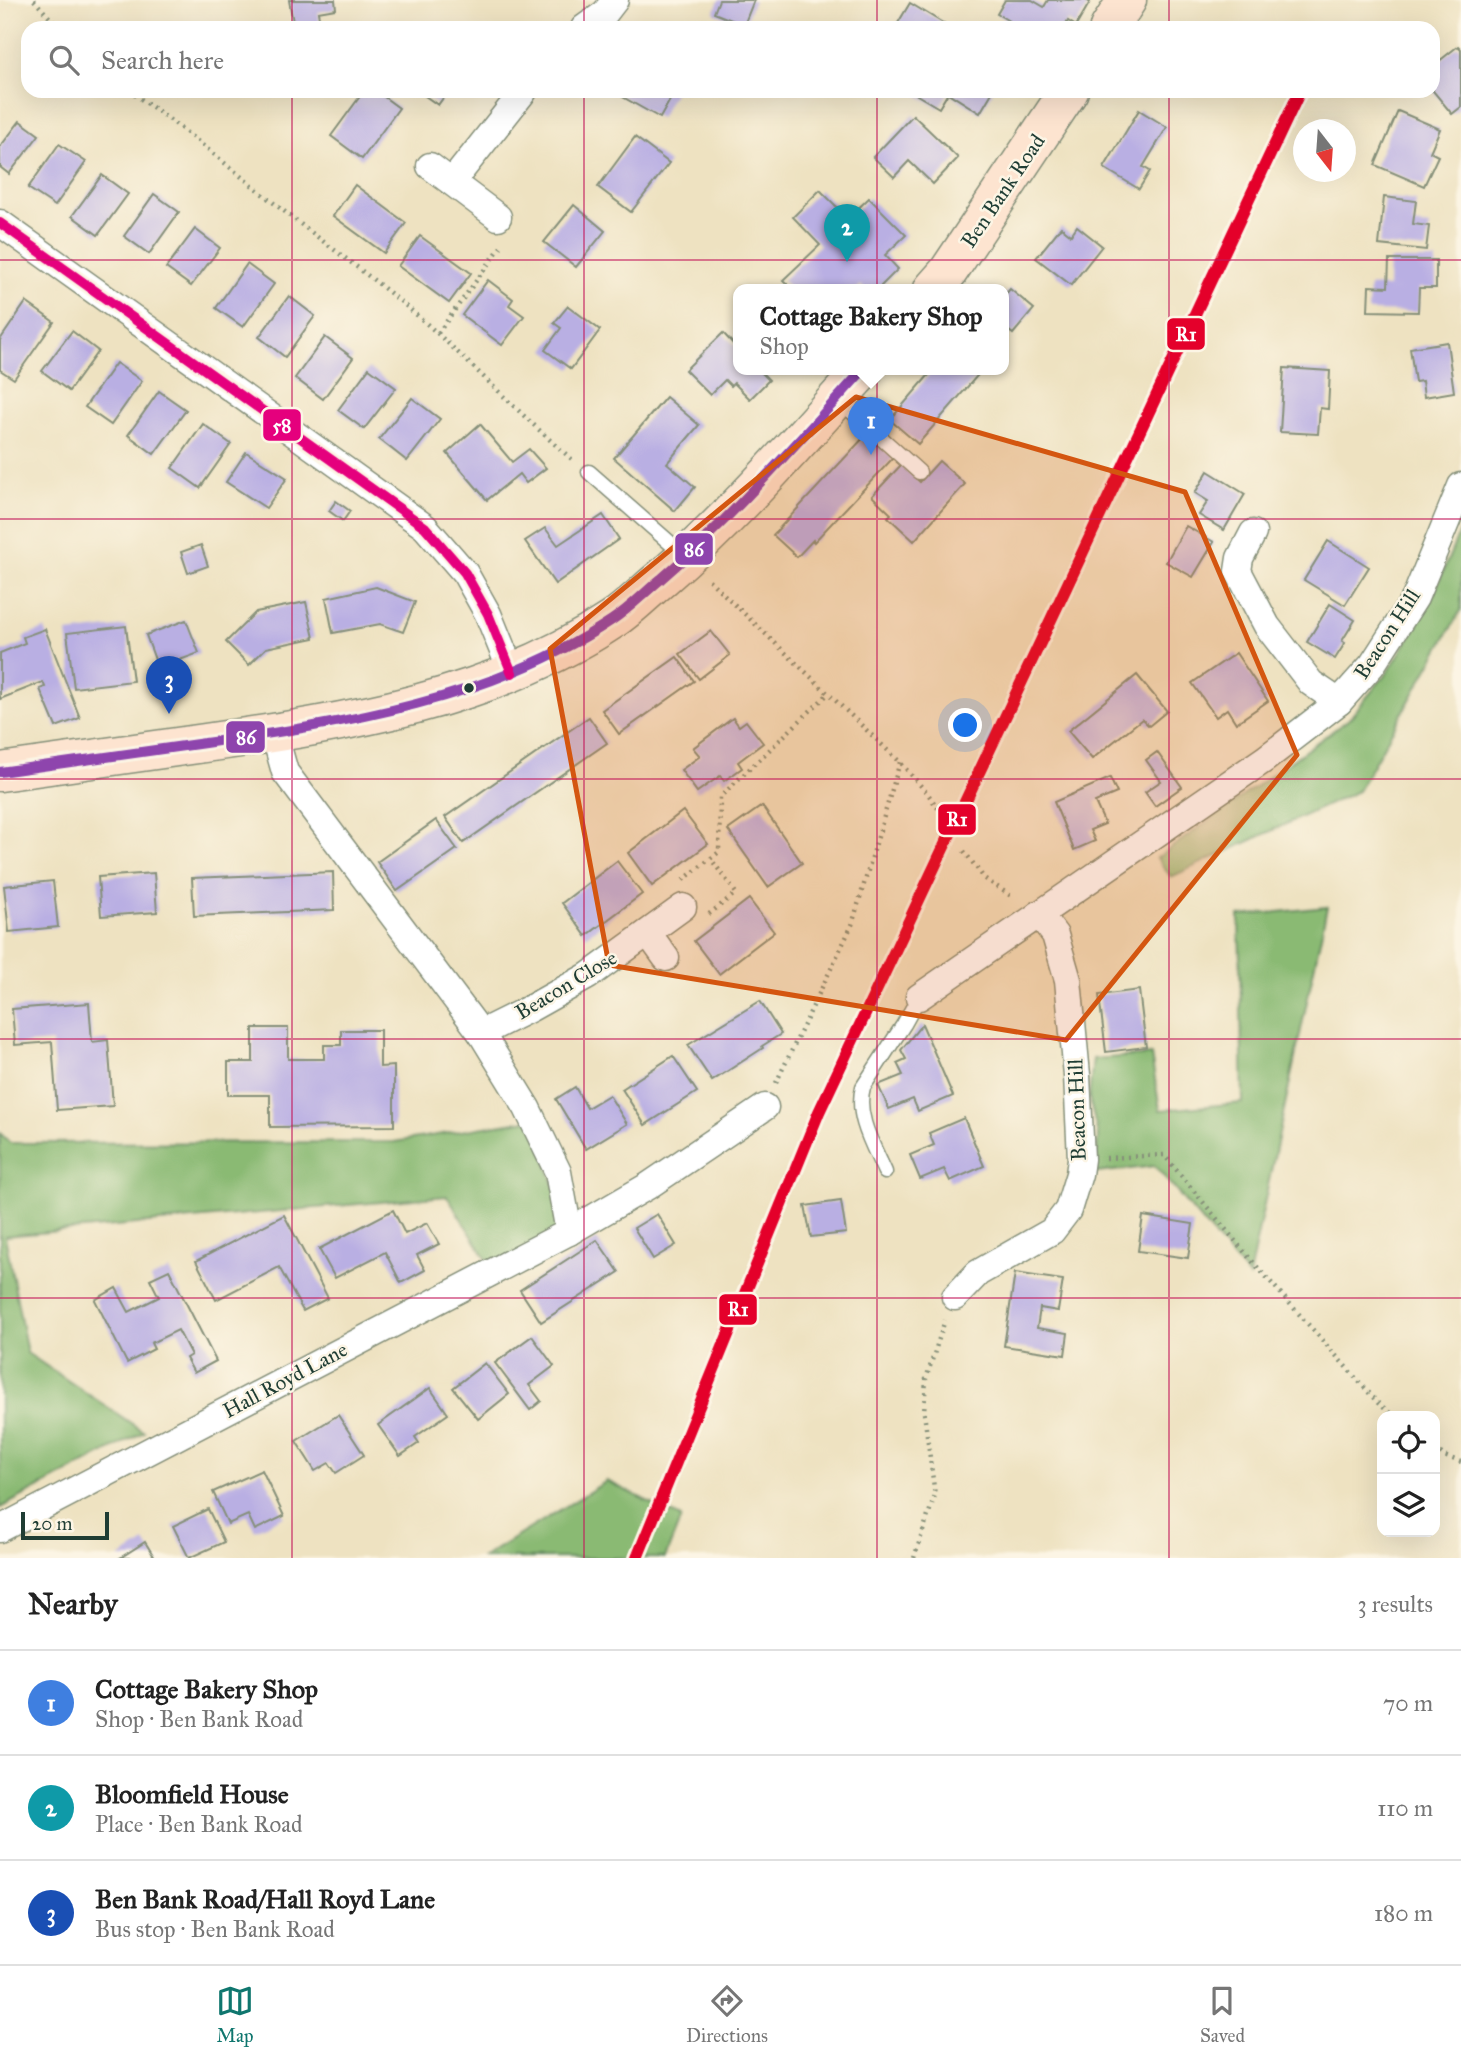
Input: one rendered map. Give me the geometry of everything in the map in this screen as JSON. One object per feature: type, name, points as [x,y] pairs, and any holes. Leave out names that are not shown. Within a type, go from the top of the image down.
[{"type":"main road","points":[[1114,21],[1127,0]]},
{"type":"main road","name":"Ben Bank Road","points":[[937,284],[1064,98]]},
{"type":"main road","points":[[0,772],[274,733],[369,715],[450,696],[563,650],[615,618],[686,557],[766,476],[858,375]]},
{"type":"street","points":[[592,21],[610,6]]},
{"type":"street","points":[[452,182],[518,98]]},
{"type":"street","points":[[430,166],[498,217]]},
{"type":"street","points":[[0,223],[425,527],[465,573],[488,614],[512,673]]},
{"type":"street","name":"Beacon Hill","points":[[919,997],[1265,760],[1339,702],[1371,665],[1415,598],[1461,486]]},
{"type":"street","name":"Beacon Hill","points":[[1253,533],[1240,558],[1238,572],[1266,626],[1311,682],[1339,702]]},
{"type":"street","points":[[274,733],[285,772],[481,1033],[527,1108],[558,1171],[569,1232]]},
{"type":"street","name":"Beacon Close","points":[[481,1033],[588,976],[683,906]]},
{"type":"street","name":"Beacon Hill","points":[[955,1297],[978,1273],[1052,1231],[1068,1210],[1079,1174],[1081,1159],[1077,1074],[1068,980],[1055,935],[1039,914]]},
{"type":"street","points":[[648,933],[666,958]]},
{"type":"street","name":"Hall Royd Lane","points":[[0,1529],[569,1232],[648,1186],[765,1107]]},
{"type":"lane","points":[[837,398],[919,472]]},
{"type":"lane","points":[[589,472],[686,557]]},
{"type":"lane","name":"Beacon Hill","points":[[885,1172],[863,1122],[860,1098],[863,1087],[919,997]]},
{"type":"path","points":[[34,0],[53,21]]},
{"type":"path","points":[[139,98],[204,145],[288,215],[393,295],[438,333],[540,432],[589,472]]},
{"type":"path","points":[[438,333],[504,243]]},
{"type":"path","points":[[686,557],[900,762],[942,814]]},
{"type":"path","points":[[710,859],[719,852],[720,797],[829,693]]},
{"type":"path","points":[[765,1107],[852,925],[900,762]]},
{"type":"path","points":[[964,851],[984,877],[1039,914]]},
{"type":"path","points":[[1081,1159],[1164,1154],[1252,1261],[1388,1411]]},
{"type":"path","points":[[914,1558],[935,1495],[924,1413],[926,1378],[955,1297]]},
{"type":"path","points":[[1440,1452],[1461,1462]]},
{"type":"highlighted area","points":[[856,397],[1185,492],[1297,755],[1066,1040],[609,965],[550,649]]},
{"type":"green space","points":[[1461,528],[1461,610],[1358,791],[1171,877],[1157,858],[1349,719],[1390,669],[1430,603]]},
{"type":"green space","points":[[1327,907],[1249,1277],[1155,1166],[1096,1173],[1098,1135],[1089,1097],[1093,1059],[1151,1055],[1160,1110],[1243,1103],[1239,916]]},
{"type":"green space","points":[[533,1119],[569,1232],[494,1271],[447,1196],[5,1236],[27,1353],[144,1432],[0,1508],[0,1133],[10,1143],[394,1142]]},
{"type":"green space","points":[[607,1481],[681,1518],[665,1558],[482,1558]]},
{"type":"building","points":[[289,0],[335,0],[336,9],[318,12],[320,21],[293,21]]},
{"type":"building","points":[[719,0],[754,0],[746,21],[734,21],[714,13]]},
{"type":"building","points":[[1005,0],[1032,0],[1044,7],[1048,0],[1090,2],[1079,21],[1009,21],[997,14]]},
{"type":"building","points":[[910,3],[940,21],[899,21]]},
{"type":"building","points":[[1458,46],[1461,49],[1461,107],[1452,114],[1439,98],[1440,60]]},
{"type":"building","points":[[359,98],[385,98],[399,108],[362,159],[331,136]]},
{"type":"building","points":[[428,98],[443,98],[438,105]]},
{"type":"building","points":[[624,98],[671,98],[660,118]]},
{"type":"building","points":[[922,98],[945,98],[939,108]]},
{"type":"building","points":[[956,98],[989,98],[980,113]]},
{"type":"building","points":[[1139,110],[1167,127],[1143,167],[1150,171],[1139,189],[1104,168]]},
{"type":"building","points":[[1398,111],[1440,129],[1430,152],[1438,156],[1424,186],[1375,165]]},
{"type":"building","points":[[913,115],[958,158],[933,184],[909,161],[894,177],[873,157]]},
{"type":"building","points":[[20,121],[39,135],[9,174],[0,167],[0,147]]},
{"type":"building","points":[[635,137],[669,163],[631,212],[598,187]]},
{"type":"building","points":[[59,144],[86,162],[55,206],[28,188]]},
{"type":"building","points":[[102,175],[128,194],[98,235],[72,216]]},
{"type":"building","points":[[355,185],[406,223],[384,253],[333,216]]},
{"type":"building","points":[[820,190],[848,218],[869,198],[906,235],[885,255],[898,269],[883,284],[787,284],[783,280],[820,245],[793,217]]},
{"type":"building","points":[[154,194],[179,212],[149,254],[124,236]]},
{"type":"building","points":[[1384,197],[1416,201],[1413,224],[1429,226],[1426,250],[1379,245]]},
{"type":"building","points":[[574,205],[605,231],[576,267],[544,242]]},
{"type":"building","points":[[1077,226],[1102,246],[1071,285],[1036,258],[1061,227],[1071,235]]},
{"type":"building","points":[[195,229],[220,248],[191,286],[166,268]]},
{"type":"building","points":[[420,236],[471,273],[449,303],[398,266]]},
{"type":"building","points":[[1389,260],[1436,260],[1436,288],[1419,288],[1418,312],[1368,311],[1369,286],[1388,287]]},
{"type":"building","points":[[247,264],[274,284],[243,327],[216,308]]},
{"type":"building","points":[[488,280],[513,299],[509,305],[524,316],[502,345],[462,315]]},
{"type":"building","points":[[1009,290],[1034,309],[1013,334],[1009,331]]},
{"type":"building","points":[[289,296],[315,316],[285,357],[259,337]]},
{"type":"building","points":[[26,302],[54,322],[14,379],[0,370],[0,340]]},
{"type":"building","points":[[568,306],[600,330],[571,369],[545,350],[561,328],[554,323]]},
{"type":"building","points":[[72,331],[98,351],[69,391],[42,371]]},
{"type":"building","points":[[723,333],[733,344],[733,375],[764,375],[769,380],[750,399],[734,383],[731,386],[725,380],[710,395],[685,370]]},
{"type":"building","points":[[325,337],[353,358],[323,399],[295,378]]},
{"type":"building","points":[[1447,342],[1454,392],[1424,397],[1422,381],[1415,382],[1410,348]]},
{"type":"building","points":[[116,363],[142,381],[111,425],[85,407]]},
{"type":"building","points":[[369,368],[396,388],[364,429],[338,410]]},
{"type":"building","points":[[1284,368],[1330,371],[1328,409],[1320,408],[1318,434],[1280,432]]},
{"type":"building","points":[[929,375],[978,375],[918,444],[890,420]]},
{"type":"building","points":[[159,391],[186,410],[154,454],[128,435]]},
{"type":"building","points":[[666,397],[699,425],[667,463],[695,487],[675,511],[614,458]]},
{"type":"building","points":[[412,398],[440,419],[407,461],[379,439]]},
{"type":"building","points":[[203,424],[231,444],[200,488],[172,468]]},
{"type":"building","points":[[480,424],[512,462],[529,449],[546,468],[526,483],[519,474],[487,500],[447,453]]},
{"type":"building","points":[[867,434],[893,458],[797,557],[773,535]]},
{"type":"building","points":[[246,452],[287,478],[266,508],[226,482]]},
{"type":"building","points":[[939,461],[965,484],[914,541],[888,517],[891,514],[872,496],[901,465],[920,482]]},
{"type":"building","points":[[1208,471],[1245,494],[1224,530],[1199,515],[1208,501],[1195,493]]},
{"type":"building","points":[[336,501],[350,511],[343,521],[329,511]]},
{"type":"building","points":[[603,515],[619,539],[555,584],[525,541],[545,528],[558,545]]},
{"type":"building","points":[[1186,526],[1214,542],[1193,577],[1166,562]]},
{"type":"building","points":[[1328,541],[1369,567],[1345,605],[1304,580]]},
{"type":"building","points":[[201,545],[208,566],[188,573],[181,552]]},
{"type":"building","points":[[376,587],[415,602],[403,632],[380,624],[333,633],[326,598]]},
{"type":"building","points":[[306,602],[314,638],[266,648],[249,665],[226,642],[256,612]]},
{"type":"building","points":[[1330,604],[1355,620],[1335,659],[1307,642]]},
{"type":"building","points":[[186,620],[199,653],[158,668],[146,635]]},
{"type":"building","points":[[126,626],[133,681],[74,688],[67,633]]},
{"type":"building","points":[[45,629],[80,718],[56,727],[40,689],[45,687],[43,682],[0,699],[0,653],[25,643],[23,637]]},
{"type":"building","points":[[711,631],[730,655],[699,679],[680,654]]},
{"type":"building","points":[[1236,653],[1268,701],[1236,723],[1227,709],[1216,717],[1192,683]]},
{"type":"building","points":[[677,657],[694,681],[619,734],[602,710]]},
{"type":"building","points":[[1137,675],[1167,711],[1149,726],[1142,719],[1092,759],[1068,731]]},
{"type":"building","points":[[589,717],[607,743],[463,843],[445,817]]},
{"type":"building","points":[[733,718],[739,726],[746,721],[763,743],[738,762],[742,768],[724,781],[720,776],[697,792],[681,770],[700,756],[693,748]]},
{"type":"building","points":[[1157,752],[1182,787],[1155,806],[1145,792],[1161,781],[1146,760]]},
{"type":"building","points":[[1110,778],[1117,793],[1095,802],[1105,824],[1090,830],[1095,841],[1074,850],[1054,802]]},
{"type":"building","points":[[762,806],[802,863],[768,887],[728,830]]},
{"type":"building","points":[[683,811],[708,844],[652,886],[628,853]]},
{"type":"building","points":[[436,820],[457,849],[397,891],[377,862]]},
{"type":"building","points":[[617,861],[642,894],[586,936],[562,903]]},
{"type":"building","points":[[333,872],[334,910],[194,916],[192,878]]},
{"type":"building","points":[[154,873],[157,912],[101,916],[98,877]]},
{"type":"building","points":[[53,881],[58,927],[9,932],[4,886]]},
{"type":"building","points":[[749,899],[774,932],[719,974],[694,941]]},
{"type":"building","points":[[1139,990],[1146,1047],[1106,1052],[1099,995]]},
{"type":"building","points":[[760,1001],[781,1034],[712,1081],[688,1045]]},
{"type":"building","points":[[89,1003],[92,1042],[108,1040],[113,1106],[57,1110],[52,1042],[15,1045],[12,1009]]},
{"type":"building","points":[[922,1024],[953,1096],[918,1111],[913,1099],[889,1109],[878,1085],[903,1075],[897,1063],[906,1059],[901,1050]]},
{"type":"building","points":[[253,1028],[288,1028],[288,1059],[324,1059],[324,1045],[341,1045],[341,1030],[380,1030],[380,1067],[394,1066],[394,1126],[270,1127],[270,1095],[228,1095],[228,1062],[253,1062]]},
{"type":"building","points":[[673,1056],[697,1092],[645,1125],[622,1089]]},
{"type":"building","points":[[575,1087],[587,1108],[609,1095],[627,1124],[586,1149],[556,1099]]},
{"type":"building","points":[[964,1118],[984,1166],[950,1181],[944,1169],[920,1179],[910,1155],[934,1145],[929,1133]]},
{"type":"building","points":[[841,1201],[846,1233],[811,1237],[805,1206]]},
{"type":"building","points":[[393,1210],[405,1234],[427,1223],[439,1244],[417,1255],[425,1270],[401,1283],[385,1252],[335,1278],[319,1249]]},
{"type":"building","points":[[657,1214],[676,1245],[653,1259],[634,1228]]},
{"type":"building","points":[[284,1215],[328,1298],[303,1311],[279,1267],[216,1300],[196,1261]]},
{"type":"building","points":[[1143,1216],[1193,1224],[1188,1258],[1138,1251]]},
{"type":"building","points":[[597,1240],[619,1272],[541,1322],[520,1290]]},
{"type":"building","points":[[169,1270],[216,1361],[194,1373],[186,1358],[191,1355],[178,1330],[151,1343],[154,1349],[127,1363],[95,1300],[116,1288],[129,1312],[159,1297],[150,1279]]},
{"type":"building","points":[[1015,1273],[1063,1280],[1058,1311],[1040,1308],[1037,1328],[1068,1333],[1065,1355],[1004,1346]]},
{"type":"building","points":[[532,1336],[554,1366],[529,1385],[541,1401],[530,1410],[495,1363]]},
{"type":"building","points":[[485,1363],[509,1394],[478,1419],[453,1388]]},
{"type":"building","points":[[430,1388],[448,1414],[415,1437],[419,1443],[400,1456],[378,1425]]},
{"type":"building","points":[[338,1415],[364,1455],[336,1473],[329,1463],[315,1471],[296,1441]]},
{"type":"building","points":[[262,1470],[284,1516],[255,1530],[248,1515],[228,1524],[213,1492]]},
{"type":"building","points":[[208,1509],[224,1542],[189,1558],[173,1526]]},
{"type":"building","points":[[145,1542],[155,1558],[120,1558]]},
{"type":"transit line","name":"R1","points":[[637,1558],[819,1112],[1297,98]]},
{"type":"transit line","name":"58","points":[[0,223],[425,527],[465,573],[488,614],[512,673]]},
{"type":"transit line","name":"86","points":[[0,772],[311,727],[416,704],[517,670],[566,647],[612,620],[631,605],[688,555],[740,503],[859,375]]},
{"type":"place","name":"Bloomfield House","points":[[847,262]]},
{"type":"place","name":"Cottage Bakery Shop","points":[[871,455]]},
{"type":"place","name":"Ben Bank Road/Hall Royd Lane","points":[[169,714]]}]
